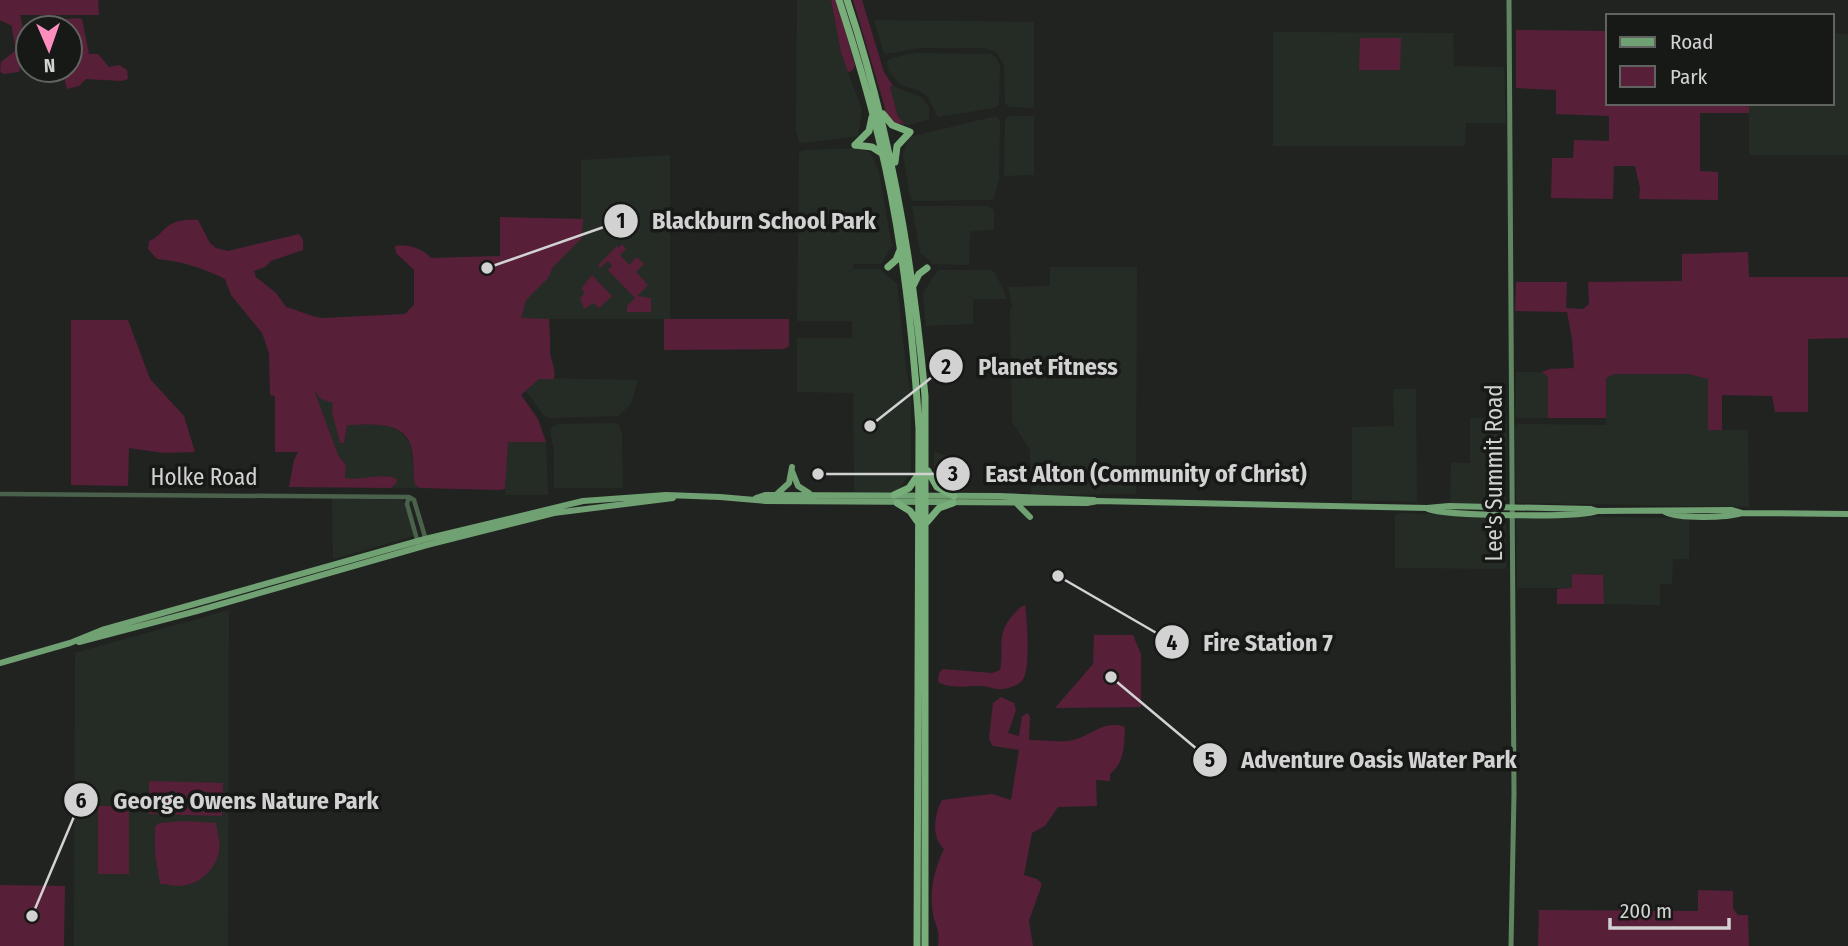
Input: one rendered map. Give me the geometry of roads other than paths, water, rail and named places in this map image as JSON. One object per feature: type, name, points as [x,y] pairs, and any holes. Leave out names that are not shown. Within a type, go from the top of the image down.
[{"type":"highway","points":[[839,0],[874,105],[900,250],[916,385],[923,525],[925,946]]},
{"type":"highway","points":[[847,0],[897,187]]},
{"type":"highway","points":[[874,105],[871,127],[855,145],[872,147],[883,154]]},
{"type":"highway","points":[[874,105],[888,122],[910,132],[895,151],[897,187],[913,287],[925,396],[926,464],[922,499]]},
{"type":"highway","points":[[888,267],[896,260],[900,250]]},
{"type":"highway","points":[[913,287],[919,274],[928,268]]},
{"type":"highway","points":[[917,946],[923,525],[939,508],[953,499],[934,484],[926,464]]},
{"type":"highway","points":[[919,474],[909,488],[896,499],[923,525]]},
{"type":"main road","name":"Lee's Summit Road","points":[[1509,0],[1514,794],[1511,946]]},
{"type":"main road","points":[[774,495],[789,483],[792,469],[802,490],[814,495]]},
{"type":"main road","points":[[754,499],[774,495],[814,495],[896,499]]},
{"type":"main road","points":[[0,663],[209,608],[418,544],[583,501],[640,496],[766,501],[1090,499],[1098,502]]},
{"type":"main road","points":[[953,499],[1016,503],[1591,509],[1665,512],[1671,515],[1848,514]]},
{"type":"main road","points":[[1016,503],[1030,517]]},
{"type":"street","name":"Holke Road","points":[[0,494],[409,497]]},
{"type":"street","points":[[418,544],[407,503],[409,497],[414,500],[426,542]]},
{"type":"place","name":"Blackburn School Park","points":[[487,268]]},
{"type":"place","name":"Planet Fitness","points":[[870,426]]},
{"type":"place","name":"East Alton (Community of Christ)","points":[[818,474]]},
{"type":"place","name":"Fire Station 7","points":[[1058,576]]},
{"type":"place","name":"Adventure Oasis Water Park","points":[[1111,677]]},
{"type":"place","name":"George Owens Nature Park","points":[[32,916]]}]
